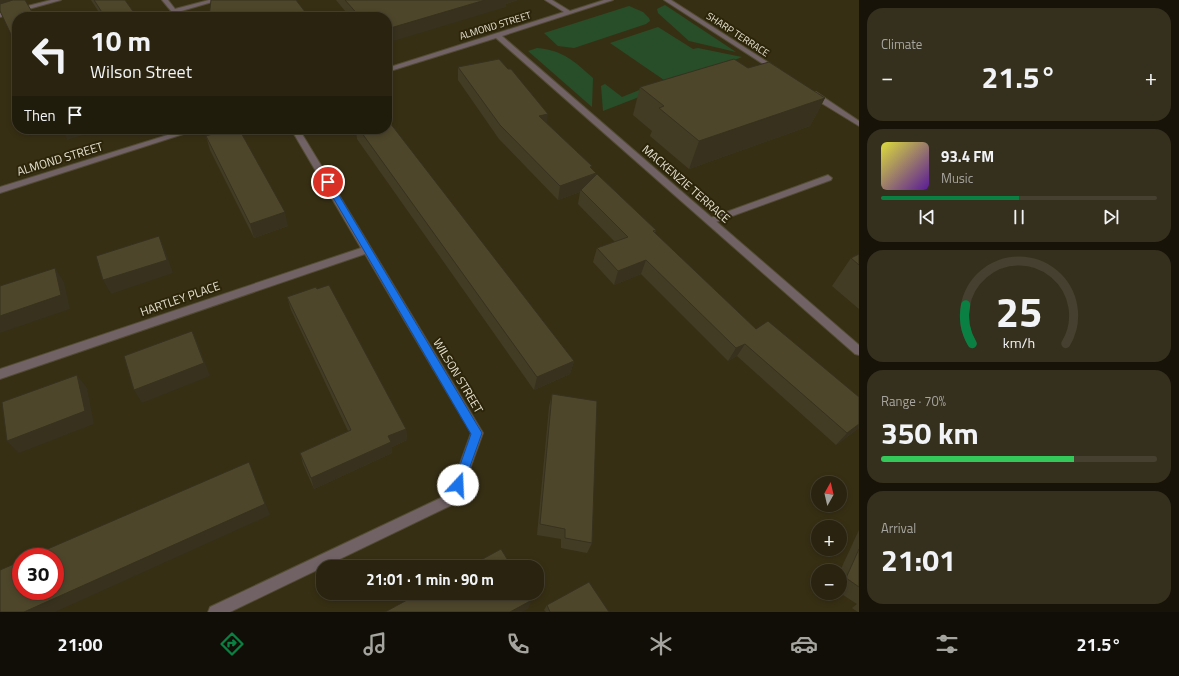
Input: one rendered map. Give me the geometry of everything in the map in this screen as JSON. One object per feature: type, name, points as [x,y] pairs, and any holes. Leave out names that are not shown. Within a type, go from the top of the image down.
[{"type":"street","points":[[0,15],[58,0]]},
{"type":"street","points":[[165,0],[174,11],[216,0]]},
{"type":"street","points":[[548,0],[569,13]]},
{"type":"street","name":"ALMOND STREET","points":[[392,68],[610,0]]},
{"type":"street","name":"SHARP TERRACE","points":[[667,0],[781,73]]},
{"type":"street","name":"MACKENZIE TERRACE","points":[[498,36],[859,351]]},
{"type":"street","points":[[807,90],[859,124]]},
{"type":"street","name":"ALMOND STREET","points":[[0,190],[179,134]]},
{"type":"street","name":"WILSON STREET","points":[[215,612],[454,498],[477,433],[298,134]]},
{"type":"street","points":[[710,221],[828,178]]},
{"type":"street","name":"HARTLEY PLACE","points":[[0,374],[368,249]]},
{"type":"green space","points":[[665,5],[736,52],[689,41],[658,13],[657,9]]},
{"type":"green space","points":[[629,6],[643,12],[650,21],[646,24],[574,48],[558,46],[544,33]]},
{"type":"green space","points":[[658,27],[693,49],[698,48],[742,57],[603,111],[601,86],[605,84],[622,97],[664,80],[610,43]]},
{"type":"green space","points":[[537,48],[554,51],[561,54],[574,62],[593,78],[592,107],[528,51]]},
{"type":"building","points":[[13,0],[25,0],[32,12],[12,12],[12,36],[0,11],[0,4]]},
{"type":"building","points":[[94,0],[125,0],[133,12],[102,12]]},
{"type":"building","points":[[211,0],[296,0],[305,12],[210,12]]},
{"type":"building","points":[[345,0],[485,0],[392,28],[392,12],[356,12]]},
{"type":"building","points":[[499,59],[508,69],[511,69],[548,114],[539,116],[592,166],[590,167],[596,173],[560,186],[500,125],[458,67]]},
{"type":"building","points":[[734,59],[748,68],[769,62],[825,98],[699,141],[659,108],[664,106],[640,87]]},
{"type":"building","points":[[392,125],[574,361],[537,377],[363,134],[392,134]]},
{"type":"building","points":[[213,134],[242,134],[285,212],[250,224],[206,136]]},
{"type":"building","points":[[597,174],[656,230],[653,231],[756,329],[768,321],[859,397],[859,424],[847,433],[745,344],[736,348],[646,260],[618,271],[597,248],[628,237],[581,190]]},
{"type":"building","points":[[159,236],[167,260],[103,280],[96,256]]},
{"type":"building","points":[[859,254],[859,265],[851,258]]},
{"type":"building","points":[[55,268],[61,295],[0,316],[0,286]]},
{"type":"building","points":[[329,285],[406,429],[388,436],[391,442],[311,478],[300,453],[351,430],[287,297],[316,287],[317,289]]},
{"type":"building","points":[[192,331],[204,363],[134,390],[124,356]]},
{"type":"building","points":[[77,375],[85,411],[7,441],[2,402]]},
{"type":"building","points":[[552,394],[597,401],[592,543],[565,538],[565,529],[540,524]]},
{"type":"building","points":[[249,462],[265,504],[64,594],[64,548],[50,548]]},
{"type":"building","points":[[501,549],[508,560],[481,560]]},
{"type":"building","points":[[859,549],[859,587],[847,579]]},
{"type":"building","points":[[12,565],[12,600],[51,600],[24,612],[0,612],[0,570]]},
{"type":"building","points":[[589,582],[609,612],[550,612],[547,605]]},
{"type":"building","points":[[407,600],[532,600],[510,612],[385,612]]},
{"type":"route","points":[[328,182],[477,433],[458,485]]}]
